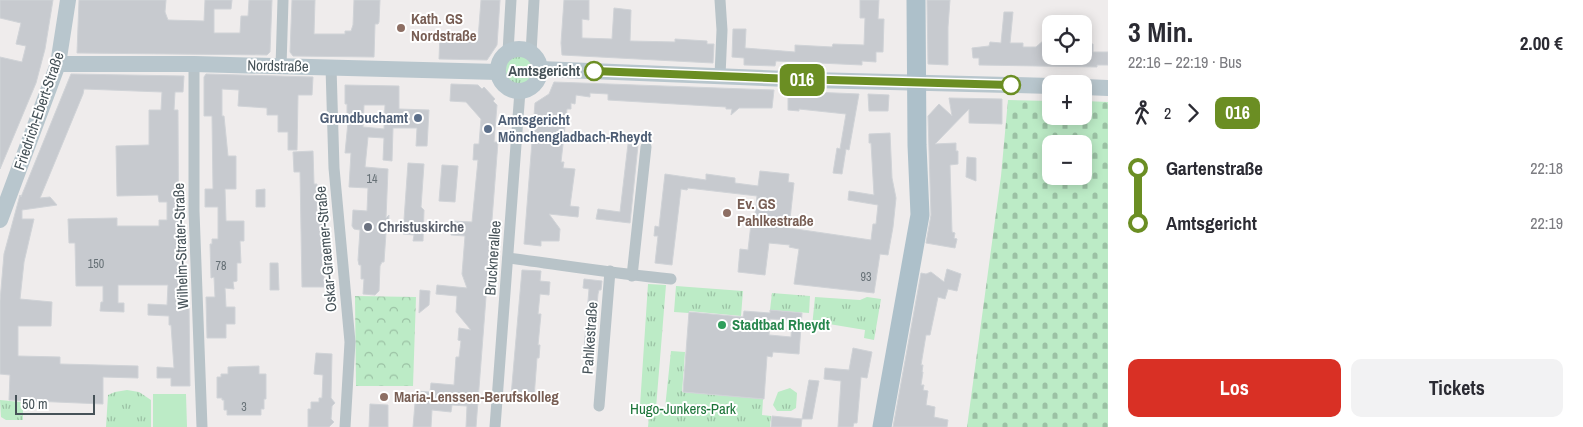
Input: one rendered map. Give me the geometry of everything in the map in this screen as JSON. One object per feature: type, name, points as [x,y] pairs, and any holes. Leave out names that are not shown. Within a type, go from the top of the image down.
[{"type":"main road","points":[[882,427],[920,215],[907,0]]},
{"type":"main road","points":[[873,427],[908,212],[911,83],[916,0]]},
{"type":"street","name":"Friedrich-Ebert-Straße","points":[[0,220],[58,64],[68,0]]},
{"type":"street","points":[[281,67],[283,0]]},
{"type":"street","points":[[508,52],[511,0]]},
{"type":"street","points":[[531,54],[534,0]]},
{"type":"street","points":[[720,0],[722,30],[720,76]]},
{"type":"street","points":[[518,49],[531,54],[540,69],[539,76],[532,87],[520,92],[507,88],[502,83],[498,72],[500,60],[508,52],[518,49]]},
{"type":"street","name":"Nordstraße","points":[[58,64],[194,64],[498,72]]},
{"type":"street","name":"Wilhelm-Strater-Straße","points":[[194,64],[194,211],[202,427]]},
{"type":"street","name":"Oskar-Graemer-Straße","points":[[330,67],[334,168],[350,342],[345,427]]},
{"type":"street","points":[[540,69],[911,83],[1042,86]]},
{"type":"street","points":[[1092,87],[1108,88]]},
{"type":"street","name":"Brucknerallee","points":[[495,427],[520,92]]},
{"type":"street","points":[[632,276],[646,147]]},
{"type":"street","points":[[508,258],[610,271],[632,276],[671,279]]},
{"type":"street","name":"Pahlkestraße","points":[[599,406],[610,271]]},
{"type":"green space","points":[[520,55],[526,56],[534,64],[534,76],[526,84],[520,85],[514,84],[506,76],[505,70],[506,64],[514,56]]},
{"type":"green space","points":[[1008,100],[1042,101],[1042,125],[1092,125],[1092,101],[1108,102],[1108,427],[967,427],[1001,176]]},
{"type":"green space","name":"Hugo-Junkers-Park","points":[[648,284],[666,285],[656,408],[665,408],[671,351],[685,352],[682,392],[763,399],[762,415],[771,416],[770,427],[648,427],[650,407],[640,406]]},
{"type":"green space","points":[[676,286],[743,291],[741,316],[689,311],[689,313],[674,312]]},
{"type":"green space","points":[[772,293],[810,296],[809,313],[770,310]]},
{"type":"green space","points":[[355,296],[416,297],[413,386],[356,386]]},
{"type":"green space","points":[[815,297],[860,300],[867,297],[881,299],[874,340],[864,338],[865,330],[817,322],[816,330],[812,327]]},
{"type":"green space","points":[[790,388],[797,393],[796,408],[791,411],[777,411],[773,405],[778,392]]},
{"type":"green space","points":[[127,390],[139,392],[151,400],[151,427],[106,427],[108,395]]},
{"type":"green space","points":[[153,394],[186,394],[187,427],[153,427]]},
{"type":"green space","points":[[0,400],[23,404],[23,420],[6,420],[1,417]]},
{"type":"building","points":[[0,0],[53,0],[45,49],[36,83],[0,169],[0,57],[22,62],[26,46],[16,44],[21,23],[0,18]]},
{"type":"building","points":[[79,0],[166,0],[165,12],[168,20],[204,21],[205,0],[232,0],[231,9],[214,9],[214,33],[240,33],[241,16],[248,16],[249,0],[272,0],[270,52],[267,55],[77,53]]},
{"type":"building","points":[[292,0],[315,0],[314,34],[345,34],[345,31],[351,31],[353,25],[354,0],[380,0],[379,22],[375,24],[374,57],[293,56],[290,52]]},
{"type":"building","points":[[481,0],[500,0],[497,45],[487,60],[439,59],[440,34],[460,33],[460,39],[478,39]]},
{"type":"building","points":[[564,0],[589,0],[589,20],[582,19],[582,38],[612,39],[614,8],[631,10],[630,41],[675,42],[675,39],[707,41],[707,44],[714,44],[713,63],[562,55]]},
{"type":"building","points":[[860,0],[879,0],[878,19],[884,19],[883,52],[876,52],[876,62],[862,61],[862,65],[776,61],[775,66],[744,65],[744,58],[732,57],[733,29],[746,29],[745,48],[795,52],[795,45],[832,47],[833,44],[864,45],[865,18],[860,18]]},
{"type":"building","points":[[927,0],[950,0],[948,65],[928,64]]},
{"type":"building","points":[[1004,12],[1013,12],[1010,43],[1023,43],[1023,47],[1036,47],[1042,42],[1042,65],[1092,65],[1093,44],[1093,52],[1108,52],[1108,65],[1097,65],[1097,67],[979,65],[979,58],[973,58],[972,48],[989,46],[990,42],[1001,43]]},
{"type":"building","points":[[71,74],[184,76],[183,92],[175,92],[174,110],[178,110],[179,301],[189,301],[190,386],[171,386],[171,378],[157,378],[157,367],[174,368],[171,325],[169,325],[169,316],[148,315],[148,304],[167,305],[168,285],[118,285],[118,303],[124,303],[124,312],[100,311],[101,302],[103,302],[103,286],[76,286],[75,243],[69,243],[68,219],[117,218],[117,226],[159,226],[159,220],[167,220],[167,202],[159,202],[158,195],[117,196],[116,146],[149,145],[149,110],[161,110],[162,92],[84,89],[40,198],[50,197],[57,205],[22,210],[22,219],[34,219],[24,262],[20,299],[52,302],[51,326],[18,326],[18,356],[60,357],[60,364],[138,366],[138,378],[103,377],[103,404],[9,400],[10,375],[0,374],[0,301],[4,254],[20,195],[21,197]]},
{"type":"building","points":[[206,74],[313,77],[312,95],[298,95],[297,150],[288,150],[288,132],[278,132],[278,115],[267,115],[267,108],[238,106],[239,90],[222,89],[222,116],[224,116],[228,156],[236,156],[236,189],[225,189],[226,221],[244,221],[244,241],[240,241],[241,263],[237,263],[237,281],[233,282],[234,289],[225,288],[226,307],[235,307],[235,324],[226,324],[226,338],[207,338],[206,297],[215,297],[214,277],[211,278],[210,244],[212,244],[212,239],[218,239],[218,207],[205,207],[205,189],[213,189],[212,116],[204,116],[204,77]]},
{"type":"building","points":[[554,82],[774,90],[772,108],[739,108],[731,115],[732,109],[726,109],[726,107],[608,100],[608,94],[590,93],[590,97],[576,95],[575,104],[571,103],[571,109],[567,109],[561,162],[564,162],[563,168],[575,169],[570,206],[579,207],[578,217],[549,214],[560,229],[559,241],[541,241],[541,246],[524,244],[535,103],[549,94]]},
{"type":"building","points":[[451,84],[478,85],[482,89],[484,87],[495,99],[493,101],[497,105],[494,142],[498,142],[476,427],[466,427],[467,406],[452,405],[451,412],[432,410],[431,427],[413,427],[416,391],[430,392],[431,383],[454,385],[456,357],[459,357],[461,341],[458,340],[459,328],[471,330],[456,312],[457,296],[436,294],[437,285],[467,288],[462,274],[465,236],[451,235],[452,221],[472,222],[478,160],[473,160],[474,144],[479,144],[481,119],[466,102],[450,101]]},
{"type":"building","points":[[345,85],[399,86],[399,109],[429,110],[427,146],[416,146],[417,128],[393,128],[392,161],[383,160],[384,138],[368,137],[365,167],[388,169],[386,218],[389,215],[388,233],[386,233],[384,262],[380,266],[379,291],[375,295],[363,294],[364,279],[361,279],[361,265],[359,265],[358,260],[360,230],[354,229],[352,226],[353,210],[367,211],[368,188],[349,187],[351,153],[345,153],[348,122],[347,104],[345,104]],"holes":[[[364,105],[385,105],[384,129],[363,127]]]},
{"type":"building","points":[[788,91],[859,94],[849,150],[846,149],[842,174],[833,173],[837,148],[840,149],[846,114],[799,109],[799,111],[788,110]]},
{"type":"building","points":[[868,94],[889,95],[888,111],[869,111]]},
{"type":"building","points":[[949,98],[1002,99],[1002,124],[969,123],[969,109],[935,144],[956,143],[956,151],[958,151],[958,164],[950,165],[952,232],[955,233],[954,238],[957,239],[955,248],[926,243],[931,215],[928,116],[939,104],[952,116]]},
{"type":"building","points":[[890,133],[892,178],[896,198],[888,255],[880,254],[874,293],[794,284],[799,249],[789,247],[790,245],[769,243],[765,275],[738,272],[740,249],[748,250],[751,224],[754,224],[757,196],[688,188],[687,190],[681,189],[672,265],[655,263],[658,236],[654,236],[655,226],[659,227],[665,174],[706,180],[706,174],[735,178],[735,183],[758,186],[760,171],[789,174],[788,182],[794,183],[789,228],[871,240],[873,224],[876,224],[878,205],[848,200],[849,191],[874,195],[869,134]]},
{"type":"building","points":[[628,144],[638,145],[630,223],[596,219],[598,209],[620,212]]},
{"type":"building","points":[[313,151],[314,184],[317,184],[317,218],[324,218],[324,287],[302,287],[300,172],[294,172],[293,152]]},
{"type":"building","points":[[967,157],[976,158],[976,181],[966,177]]},
{"type":"building","points":[[408,163],[424,164],[421,207],[424,210],[423,241],[413,241],[414,235],[403,234]]},
{"type":"building","points":[[442,165],[458,166],[455,202],[439,201]]},
{"type":"building","points":[[265,189],[265,207],[256,207],[256,190]]},
{"type":"building","points":[[270,263],[278,263],[279,290],[270,290]]},
{"type":"building","points":[[947,269],[961,274],[957,291],[948,289],[945,299],[938,297],[930,335],[926,335],[921,365],[923,365],[923,372],[921,385],[924,385],[923,390],[928,391],[926,405],[935,407],[934,417],[948,420],[947,427],[893,427],[921,273],[931,272],[944,282]]},
{"type":"building","points":[[522,270],[541,271],[540,281],[550,282],[549,295],[540,294],[538,314],[541,314],[538,345],[540,345],[539,358],[537,358],[534,398],[511,396]]},
{"type":"building","points":[[584,279],[602,281],[601,290],[599,290],[598,294],[593,349],[584,349],[589,289],[583,288]]},
{"type":"building","points":[[420,290],[430,291],[429,305],[419,313]]},
{"type":"building","points":[[770,310],[802,313],[799,354],[773,352],[772,357],[767,356],[764,399],[683,392],[689,312],[743,317],[744,311],[770,313]],"holes":[[[770,319],[792,320],[791,337],[769,335]]]},
{"type":"building","points":[[853,348],[872,352],[867,378],[861,377],[857,423],[854,423],[853,427],[838,427],[841,381],[824,379],[825,368],[849,370]]},
{"type":"building","points":[[316,353],[332,354],[331,398],[335,403],[332,406],[331,419],[334,422],[329,427],[308,427],[308,409],[311,409],[311,402],[319,402],[319,398],[322,398],[323,375],[314,374]]},
{"type":"building","points":[[259,366],[259,374],[266,374],[266,399],[264,399],[264,409],[261,409],[261,415],[227,415],[227,410],[224,410],[224,400],[217,398],[217,377],[221,377],[221,374],[228,374],[228,367]]},
{"type":"building","points":[[809,380],[819,381],[812,419],[802,419]]},
{"type":"building","points":[[370,404],[388,405],[388,427],[369,427]]},
{"type":"building","points":[[772,416],[802,419],[801,427],[771,427]]},
{"type":"bus line","name":"016","points":[[594,71],[906,83],[1011,85]]},
{"type":"place","name":"Kath. GS Nordstraße","points":[[401,28]]},
{"type":"place","name":"Amtsgericht","points":[[594,71]]},
{"type":"place","name":"Grundbuchamt","points":[[418,118]]},
{"type":"place","name":"Amtsgericht Mönchengladbach-Rheydt","points":[[488,129]]},
{"type":"place","name":"Ev. GS Pahlkestraße","points":[[727,213]]},
{"type":"place","name":"Christuskirche","points":[[368,227]]},
{"type":"place","name":"Stadtbad Rheydt","points":[[722,325]]},
{"type":"place","name":"Maria-Lenssen-Berufskolleg","points":[[384,397]]}]
